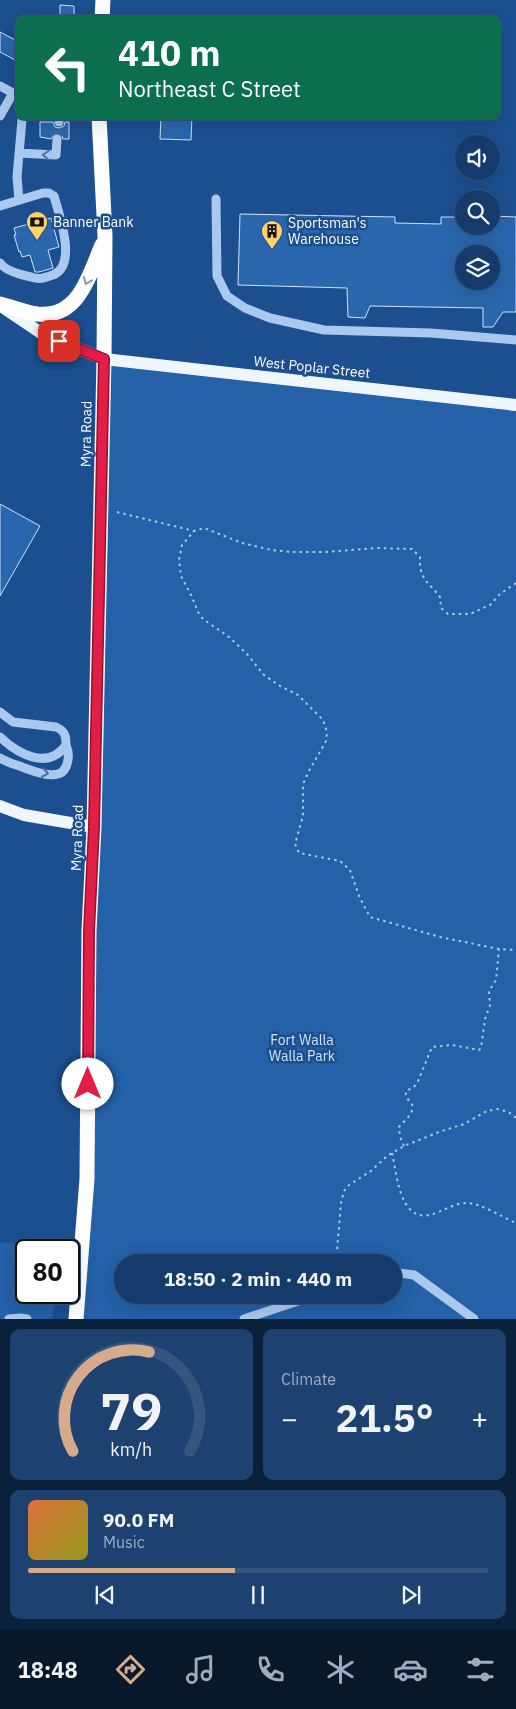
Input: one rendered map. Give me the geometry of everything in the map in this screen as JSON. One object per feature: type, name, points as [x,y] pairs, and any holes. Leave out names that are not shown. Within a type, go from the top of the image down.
[{"type":"highway","points":[[102,15],[103,0]]},
{"type":"highway","name":"Myra Road","points":[[76,1319],[87,1179],[89,931],[94,827],[104,359],[105,236],[99,120]]},
{"type":"highway","points":[[0,305],[37,314],[52,314],[71,305],[84,290],[105,236]]},
{"type":"main road","name":"West Poplar Street","points":[[0,305],[44,335],[104,359],[516,405]]},
{"type":"main road","points":[[0,806],[24,815],[94,827]]},
{"type":"street","points":[[0,86],[15,94]]},
{"type":"street","points":[[0,116],[15,96]]},
{"type":"street","points":[[19,200],[17,177],[22,120]]},
{"type":"street","points":[[19,153],[56,156],[58,139]]},
{"type":"street","points":[[0,206],[43,193],[49,193],[54,196],[65,239],[65,260],[58,272],[40,280],[15,272],[3,266],[0,262]]},
{"type":"street","points":[[216,199],[217,276],[227,296],[245,308],[270,318],[324,330],[431,333],[516,340]]},
{"type":"street","points":[[0,712],[13,722],[56,726],[62,729],[66,735],[66,745],[69,752],[66,769],[53,775],[42,774],[0,758]]},
{"type":"street","points":[[0,737],[16,750],[38,758],[48,759],[62,752],[66,745]]},
{"type":"street","points":[[402,1273],[414,1275],[474,1319]]},
{"type":"street","points":[[244,1319],[289,1304]]},
{"type":"street","points":[[9,1319],[27,1319]]},
{"type":"path","points":[[117,512],[194,531],[204,528],[242,543],[272,550],[292,552],[377,548],[412,549],[420,557],[419,568],[422,577],[440,597],[441,608],[448,614],[470,614],[490,605],[500,594],[516,583]]},
{"type":"path","points":[[194,531],[182,545],[179,560],[181,576],[198,612],[203,619],[229,637],[264,675],[280,686],[298,694],[323,720],[327,732],[326,741],[308,771],[303,784],[303,816],[295,844],[299,853],[340,861],[350,870],[359,896],[370,918],[440,937],[499,949],[516,950]]},
{"type":"path","points":[[404,1146],[400,1137],[399,1127],[411,1113],[413,1107],[405,1094],[418,1081],[432,1047],[452,1045],[479,1050],[482,1048],[485,1019],[490,1005],[489,991],[496,980],[499,949]]},
{"type":"path","points":[[337,1254],[341,1203],[344,1191],[349,1185],[404,1146],[464,1124],[487,1111],[497,1109],[512,1114],[516,1118]]},
{"type":"path","points":[[392,1153],[401,1195],[408,1209],[412,1212],[418,1215],[428,1215],[463,1202],[474,1203],[516,1223]]},
{"type":"green space","name":"Fort Walla Walla Park","points":[[104,359],[516,405],[516,1319],[76,1319],[76,1304],[80,1304],[80,1239],[78,1239]]},
{"type":"green space","points":[[0,1242],[15,1244],[15,1304],[55,1304],[52,1319],[0,1319]]},
{"type":"building","points":[[60,5],[74,6],[74,15],[60,15]]},
{"type":"building","points":[[0,32],[15,40],[15,60],[0,52]]},
{"type":"building","points":[[161,120],[192,120],[191,140],[160,139]]},
{"type":"building","points":[[40,122],[53,122],[55,127],[59,128],[64,126],[65,122],[69,122],[69,139],[63,139],[58,133],[54,134],[51,139],[40,137]]},
{"type":"building","points":[[240,214],[395,217],[395,223],[441,224],[441,217],[455,217],[455,235],[500,235],[500,216],[516,217],[516,312],[503,312],[493,327],[483,327],[483,308],[370,306],[365,318],[348,317],[347,288],[238,285]]},
{"type":"building","name":"Banner Bank","points":[[51,218],[59,247],[48,250],[53,268],[35,272],[30,255],[22,257],[19,252],[14,228]]},
{"type":"building","points":[[0,504],[40,526],[0,596]]},
{"type":"tunnel","points":[[57,139],[59,122]]},
{"type":"place","name":"Banner Bank","points":[[37,241]]},
{"type":"place","name":"Sportsman's Warehouse","points":[[272,250]]},
{"type":"route","points":[[59,341],[104,359],[94,827],[89,931],[88,1084]]}]
